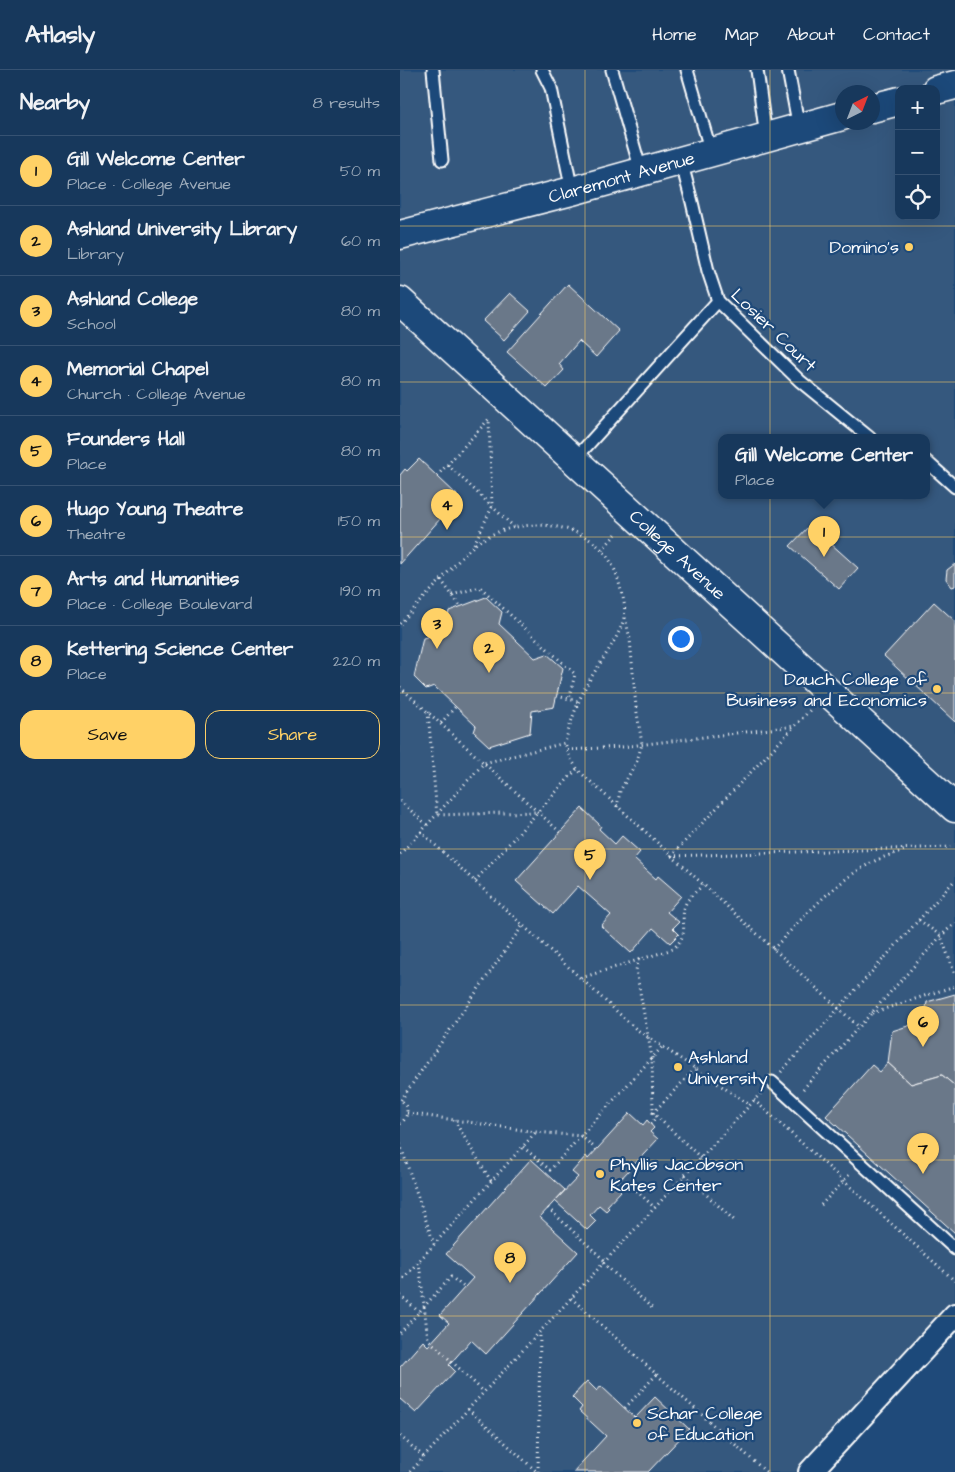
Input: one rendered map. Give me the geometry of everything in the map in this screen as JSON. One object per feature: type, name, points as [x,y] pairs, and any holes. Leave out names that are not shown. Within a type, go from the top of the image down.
[{"type":"street","points":[[940,89],[955,85]]},
{"type":"street","points":[[880,106],[895,101]]},
{"type":"street","name":"Claremont Avenue","points":[[400,235],[572,191],[835,118]]},
{"type":"street","name":"College Avenue","points":[[400,301],[955,808]]},
{"type":"street","points":[[810,1472],[955,1315]]},
{"type":"lane","points":[[433,70],[442,160]]},
{"type":"lane","points":[[542,70],[551,88],[572,191]]},
{"type":"lane","points":[[612,70],[641,171]]},
{"type":"lane","points":[[687,70],[711,152]]},
{"type":"lane","points":[[757,70],[766,137]]},
{"type":"lane","points":[[788,70],[799,128]]},
{"type":"lane","name":"Losier Court","points":[[681,161],[708,272],[718,301],[800,381],[865,434]]},
{"type":"lane","points":[[574,460],[718,301]]},
{"type":"lane","points":[[930,465],[955,487]]},
{"type":"lane","points":[[772,1082],[955,1249]]},
{"type":"path","points":[[437,476],[489,419],[492,507],[473,547]]},
{"type":"path","points":[[448,465],[514,527]]},
{"type":"path","points":[[400,624],[473,547],[484,538],[514,527],[530,525],[554,526],[579,534],[602,550],[610,560],[619,580],[624,601],[642,744],[638,762],[620,791],[617,807]]},
{"type":"path","points":[[602,550],[616,534]]},
{"type":"path","points":[[441,580],[460,607]]},
{"type":"path","points":[[452,595],[480,587],[575,674],[569,699]]},
{"type":"path","points":[[625,616],[622,628],[585,688],[565,743],[577,769],[859,1027]]},
{"type":"path","points":[[400,687],[560,832]]},
{"type":"path","points":[[557,696],[580,702]]},
{"type":"path","points":[[440,724],[456,706]]},
{"type":"path","points":[[671,856],[810,710]]},
{"type":"path","points":[[428,712],[437,815]]},
{"type":"path","points":[[567,750],[642,744],[795,726]]},
{"type":"path","points":[[400,854],[484,763],[565,743]]},
{"type":"path","points":[[475,881],[577,769]]},
{"type":"path","points":[[400,801],[427,825]]},
{"type":"path","points":[[437,815],[538,812]]},
{"type":"path","points":[[421,832],[636,1029],[750,1105]]},
{"type":"path","points":[[671,856],[951,847]]},
{"type":"path","points":[[773,949],[820,901],[844,880],[869,864],[908,849]]},
{"type":"path","points":[[410,1472],[772,1082],[955,880]]},
{"type":"path","points":[[581,978],[673,949],[680,943],[684,934],[686,904],[692,895],[703,885]]},
{"type":"path","points":[[919,920],[941,936],[954,967],[955,975]]},
{"type":"path","points":[[793,1101],[941,936],[955,924]]},
{"type":"path","points":[[400,1124],[406,1118],[407,1113],[407,1108],[401,1100],[523,925]]},
{"type":"path","points":[[638,959],[636,970],[652,1058],[653,1113],[701,1158]]},
{"type":"path","points":[[872,1013],[955,986]]},
{"type":"path","points":[[523,1147],[550,1170],[662,1047]]},
{"type":"path","points":[[653,1113],[695,1069]]},
{"type":"path","points":[[754,1100],[955,1281]]},
{"type":"path","points":[[407,1113],[536,1132],[581,1136],[597,1150]]},
{"type":"path","points":[[650,1124],[657,1117]]},
{"type":"path","points":[[454,1120],[491,1182]]},
{"type":"path","points":[[400,1282],[536,1132]]},
{"type":"path","points":[[400,1144],[434,1244]]},
{"type":"path","points":[[821,1205],[860,1162]]},
{"type":"path","points":[[685,1175],[735,1221]]},
{"type":"path","points":[[622,1177],[655,1208]]},
{"type":"path","points":[[548,1208],[653,1309]]},
{"type":"path","points":[[419,1261],[428,1340],[484,1392]]},
{"type":"path","points":[[400,1333],[451,1277],[464,1288]]},
{"type":"path","points":[[400,1295],[419,1312]]},
{"type":"path","points":[[571,1298],[766,1472]]},
{"type":"path","points":[[538,1472],[540,1332]]},
{"type":"path","points":[[625,1408],[657,1374]]},
{"type":"path","points":[[468,1409],[538,1472]]},
{"type":"path","points":[[400,1436],[424,1457]]},
{"type":"shaded area","name":"Ashland University","points":[[400,70],[955,70],[955,1306],[804,1472],[400,1472]]},
{"type":"building","points":[[568,284],[619,331],[596,357],[579,341],[559,364],[564,370],[547,388],[507,352]]},
{"type":"building","points":[[510,293],[530,311],[504,340],[483,321]]},
{"type":"building","points":[[419,459],[457,495],[446,507],[449,509],[400,564],[400,475]]},
{"type":"building","points":[[810,525],[858,568],[839,589],[790,546]]},
{"type":"building","points":[[955,564],[955,586],[952,587],[946,579],[947,570]]},
{"type":"building","points":[[486,597],[502,612],[499,624],[535,658],[547,654],[563,668],[554,707],[532,711],[530,733],[489,746],[474,732],[476,726],[434,686],[426,689],[414,677],[423,638],[445,632],[449,611]]},
{"type":"building","name":"Dauch College of Business and Economics","points":[[934,602],[955,621],[955,722],[884,656]]},
{"type":"building","points":[[582,808],[601,826],[599,829],[615,844],[622,836],[640,852],[634,859],[656,879],[658,876],[681,896],[667,912],[679,922],[673,928],[679,934],[670,943],[653,928],[631,953],[601,926],[611,915],[578,886],[553,914],[516,881]]},
{"type":"building","points":[[955,994],[955,1086],[942,1075],[911,1084],[888,1063],[892,1031],[924,1021],[927,1002]]},
{"type":"building","points":[[888,1063],[911,1084],[942,1075],[955,1086],[955,1233],[826,1116],[872,1065],[880,1072]]},
{"type":"building","name":"Phyllis Jacobson Kates Center","points":[[630,1113],[643,1125],[647,1120],[654,1128],[650,1132],[658,1139],[615,1185],[621,1191],[607,1206],[609,1208],[606,1211],[599,1205],[590,1215],[596,1221],[587,1230],[555,1201],[578,1177],[572,1172],[586,1156],[588,1159]]},
{"type":"building","points":[[531,1159],[565,1190],[540,1217],[578,1252],[486,1354],[471,1340],[449,1365],[455,1371],[416,1413],[400,1399],[400,1367],[423,1341],[428,1346],[449,1323],[440,1315],[473,1278],[446,1254]]},
{"type":"building","name":"Schar College of Education","points":[[587,1381],[597,1391],[601,1386],[635,1418],[655,1397],[689,1429],[648,1472],[573,1472],[606,1436],[579,1411],[582,1407],[572,1397]]},
{"type":"place","name":"Domino's","points":[[909,247]]},
{"type":"place","name":"Memorial Chapel","points":[[447,530]]},
{"type":"place","name":"Gill Welcome Center","points":[[824,557]]},
{"type":"place","name":"Ashland College","points":[[437,649]]},
{"type":"place","name":"Ashland University Library","points":[[489,673]]},
{"type":"place","name":"Dauch College of Business and Economics","points":[[937,689]]},
{"type":"place","name":"Founders Hall","points":[[590,880]]},
{"type":"place","name":"Hugo Young Theatre","points":[[923,1047]]},
{"type":"place","name":"Ashland University","points":[[678,1067]]},
{"type":"place","name":"Phyllis Jacobson Kates Center","points":[[600,1174]]},
{"type":"place","name":"Arts and Humanities","points":[[923,1174]]},
{"type":"place","name":"Kettering Science Center","points":[[510,1283]]},
{"type":"place","name":"Schar College of Education","points":[[637,1423]]}]
